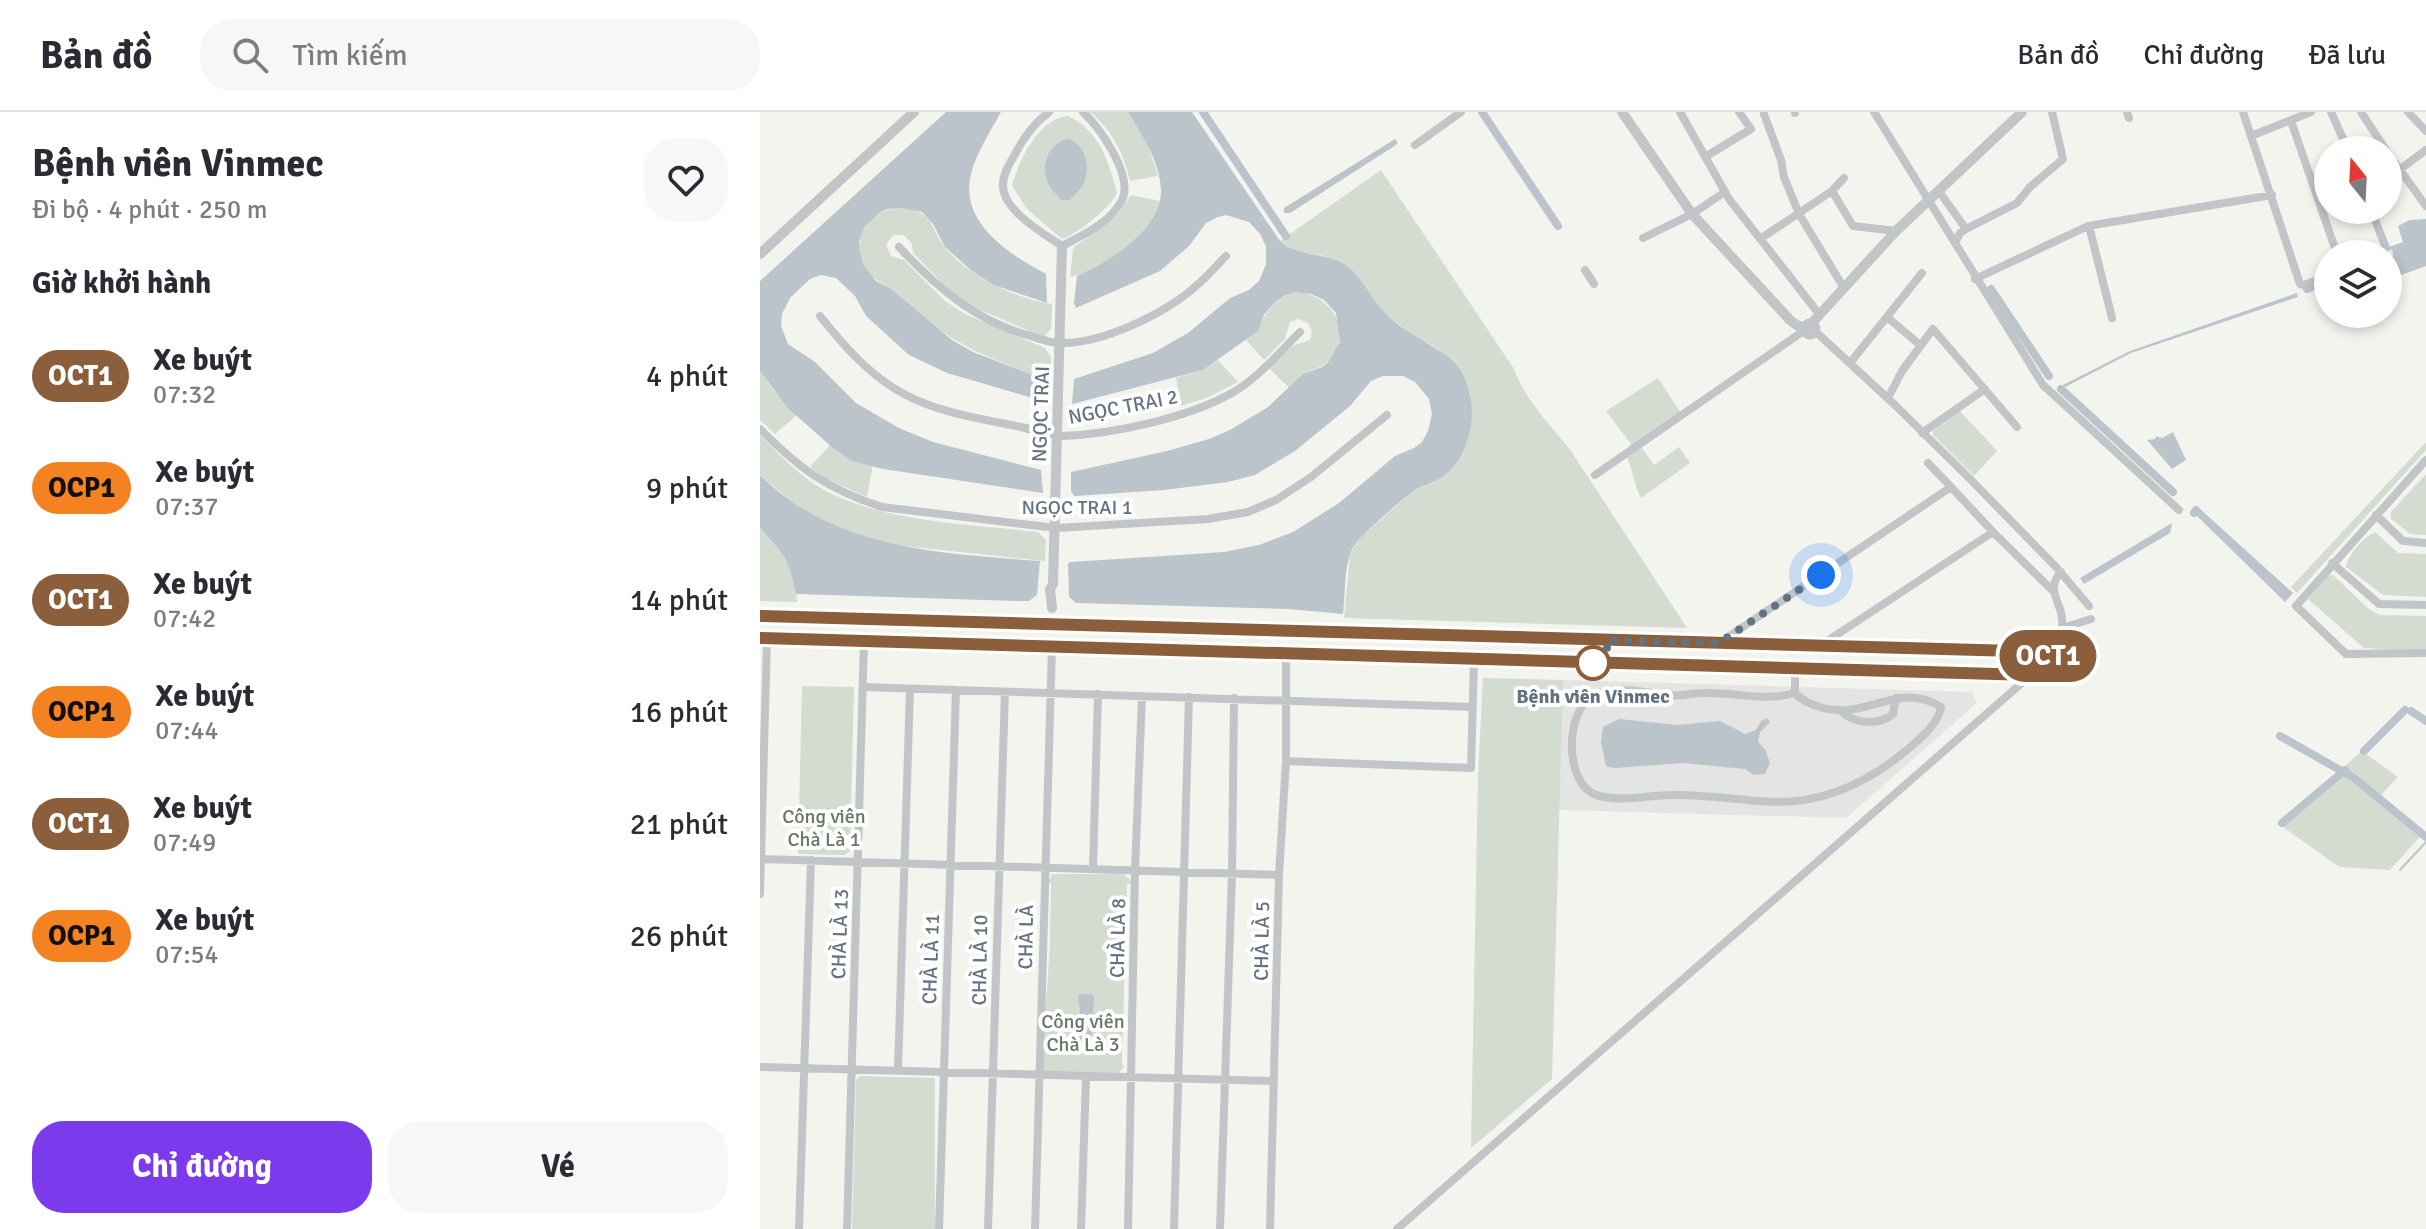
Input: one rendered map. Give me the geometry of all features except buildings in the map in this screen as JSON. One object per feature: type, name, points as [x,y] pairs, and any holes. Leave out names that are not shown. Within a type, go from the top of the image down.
[{"type":"main road","points":[[760,616],[2051,652]]},
{"type":"main road","points":[[1051,625],[1052,647]]},
{"type":"main road","points":[[763,639],[2031,675]]},
{"type":"main road","points":[[1607,640],[1607,663]]},
{"type":"street","points":[[760,254],[914,112]]},
{"type":"street","points":[[1049,112],[1025,136],[1008,166],[1003,184],[1006,196],[1022,217],[1062,246],[1101,223],[1117,208],[1125,192],[1113,154],[1083,112]]},
{"type":"street","points":[[1415,145],[1461,112]]},
{"type":"street","points":[[1622,112],[1692,214],[1790,320],[1798,326],[1811,325]]},
{"type":"street","points":[[1680,112],[1712,156],[1725,192],[1760,239],[1811,325],[2061,572],[2089,606]]},
{"type":"street","points":[[1739,112],[1751,129]]},
{"type":"street","points":[[1874,112],[2043,385],[2179,510]]},
{"type":"street","points":[[1595,475],[1811,325],[1896,231],[2022,112]]},
{"type":"street","points":[[1956,241],[1966,229],[2017,203],[2030,187],[2063,159],[2052,112]]},
{"type":"street","points":[[2243,112],[2300,284],[2314,281]]},
{"type":"street","points":[[2284,112],[2332,240]]},
{"type":"street","points":[[2251,136],[2311,112]]},
{"type":"street","points":[[2331,112],[2342,136]]},
{"type":"street","points":[[1712,156],[1751,129],[1764,113]]},
{"type":"street","points":[[1764,113],[1799,214],[1844,288]]},
{"type":"street","points":[[2364,113],[2378,136]]},
{"type":"street","points":[[2410,113],[2426,131]]},
{"type":"street","points":[[2402,168],[2426,150]]},
{"type":"street","points":[[2402,174],[2426,206]]},
{"type":"street","points":[[1760,239],[1832,191],[1844,178]]},
{"type":"street","points":[[1938,190],[1966,229]]},
{"type":"street","points":[[1832,191],[1853,226],[1896,231]]},
{"type":"street","points":[[1643,238],[1692,214],[1725,192]]},
{"type":"street","points":[[1975,279],[2089,226],[2272,195]]},
{"type":"street","points":[[2089,226],[2112,318]]},
{"type":"street","name":"NGỌC TRAI","points":[[1051,625],[1062,246]]},
{"type":"street","points":[[899,247],[962,306],[1002,327],[1061,344],[1096,337],[1146,319],[1196,287],[1226,256]]},
{"type":"street","points":[[1585,270],[1594,284]]},
{"type":"street","points":[[1850,363],[1922,273]]},
{"type":"street","name":"NGỌC TRAI 2","points":[[820,316],[854,356],[903,393],[926,404],[1058,436],[1088,434],[1160,419],[1219,398],[1254,377],[1300,332]]},
{"type":"street","points":[[1887,317],[1920,345]]},
{"type":"street","points":[[1888,398],[1933,329],[2017,427]]},
{"type":"street","points":[[1922,433],[1985,389]]},
{"type":"street","name":"NGỌC TRAI 1","points":[[760,429],[797,465],[860,500],[882,507],[1056,528],[1208,519],[1248,512],[1276,500],[1311,477],[1387,415]]},
{"type":"street","points":[[2426,460],[2296,606],[2346,654],[2426,653]]},
{"type":"street","points":[[1397,1229],[2031,675],[2051,652],[2062,628],[2058,602],[2052,590],[1928,463]]},
{"type":"street","points":[[1719,643],[1951,487]]},
{"type":"street","points":[[2376,515],[2403,541],[2426,543]]},
{"type":"street","points":[[1819,647],[1909,591],[1993,532]]},
{"type":"street","points":[[2332,563],[2379,604],[2426,605]]},
{"type":"street","points":[[2052,590],[2061,572]]},
{"type":"street","points":[[2058,602],[2068,593]]},
{"type":"street","points":[[2062,628],[2091,619]]},
{"type":"street","points":[[760,894],[763,639]]},
{"type":"street","name":"CHÀ LÀ 13","points":[[847,1229],[864,641]]},
{"type":"street","name":"CHÀ LÀ","points":[[1035,1229],[1052,647]]},
{"type":"street","name":"CHÀ LÀ 5","points":[[1270,1229],[1279,875],[1286,761],[1286,654]]},
{"type":"street","points":[[1286,761],[1471,768],[1474,660]]},
{"type":"street","points":[[1795,668],[1795,693]]},
{"type":"street","points":[[863,687],[1473,707]]},
{"type":"street","points":[[898,1070],[910,689]]},
{"type":"street","name":"CHÀ LÀ 11","points":[[939,1229],[956,690]]},
{"type":"street","points":[[1622,690],[1672,696],[1709,693],[1781,697],[1795,693],[1811,704],[1851,712],[1896,698],[1916,696],[1941,707],[1940,713],[1915,743],[1887,767],[1851,787],[1815,799],[1777,802],[1671,795],[1621,799],[1598,796],[1588,791],[1575,771],[1572,741],[1577,715],[1586,699],[1599,693],[1622,690]]},
{"type":"street","name":"CHÀ LÀ 10","points":[[988,1229],[1005,692]]},
{"type":"street","points":[[1093,868],[1098,694]]},
{"type":"street","name":"CHÀ LÀ 8","points":[[1128,1229],[1135,870],[1138,860],[1142,696]]},
{"type":"street","points":[[1174,1229],[1189,697]]},
{"type":"street","points":[[1220,1229],[1232,874],[1234,698]]},
{"type":"street","points":[[1841,711],[1855,721],[1880,721],[1893,714],[1896,698]]},
{"type":"street","points":[[762,859],[1279,875]]},
{"type":"street","points":[[799,1229],[811,860]]},
{"type":"street","points":[[760,1067],[1274,1081]]},
{"type":"street","points":[[1081,1229],[1086,1077]]},
{"type":"shaded area","points":[[946,112],[1001,112],[975,162],[970,179],[970,196],[974,211],[992,237],[1046,274],[1047,303],[994,285],[972,271],[945,247],[933,224],[922,212],[902,208],[880,212],[864,227],[859,241],[864,266],[876,281],[890,288],[952,340],[973,352],[1043,379],[1043,401],[947,373],[909,355],[866,316],[855,296],[836,278],[821,275],[810,279],[790,298],[782,314],[781,326],[788,344],[815,362],[856,403],[899,428],[933,442],[1041,470],[1043,493],[883,469],[852,461],[788,408],[760,371],[760,281]]},
{"type":"shaded area","points":[[1128,112],[1192,112],[1280,241],[1295,250],[1330,258],[1347,266],[1385,313],[1454,362],[1466,380],[1472,412],[1469,435],[1461,456],[1446,474],[1413,492],[1356,543],[1347,568],[1343,614],[1288,609],[1076,603],[1069,597],[1068,563],[1071,562],[1224,552],[1259,545],[1293,532],[1339,503],[1395,456],[1422,442],[1432,414],[1429,399],[1415,382],[1403,376],[1383,376],[1371,381],[1350,406],[1295,451],[1255,475],[1228,482],[1164,490],[1074,496],[1071,472],[1167,451],[1230,430],[1268,407],[1303,374],[1322,367],[1340,342],[1336,313],[1324,300],[1296,292],[1275,302],[1264,315],[1258,331],[1203,370],[1072,404],[1074,379],[1153,353],[1188,333],[1230,298],[1249,290],[1259,281],[1266,264],[1266,246],[1260,234],[1249,222],[1226,215],[1206,223],[1189,246],[1160,271],[1076,308],[1077,276],[1103,263],[1130,243],[1152,219],[1158,206],[1161,192],[1158,170]]},
{"type":"shaded area","points":[[1069,139],[1080,147],[1086,159],[1087,172],[1083,185],[1070,200],[1061,200],[1049,185],[1045,163],[1056,145]]},
{"type":"shaded area","points":[[1395,139],[1398,143],[1393,147],[1290,213],[1284,213],[1284,208]]},
{"type":"shaded area","points":[[2426,219],[2426,266],[2402,275],[2403,242],[2398,226],[2410,220]]},
{"type":"shaded area","points":[[2297,293],[2298,297],[2131,353],[2065,387],[2063,385],[2130,351]]},
{"type":"shaded area","points":[[2173,432],[2186,460],[2172,469],[2147,440],[2156,436],[2162,438]]},
{"type":"shaded area","points":[[760,475],[789,500],[821,519],[855,533],[927,550],[1040,561],[1037,595],[1029,601],[1015,601],[796,594],[784,558],[760,528]]},
{"type":"shaded area","points":[[2199,508],[2293,593],[2285,602],[2194,513]]},
{"type":"shaded area","points":[[2172,523],[2170,533],[2084,584],[2080,578]]},
{"type":"shaded area","points":[[1563,680],[1972,692],[1977,703],[1846,818],[1559,810]]},
{"type":"shaded area","points":[[1767,718],[1770,722],[1760,732],[1758,742],[1765,749],[1770,763],[1765,774],[1754,775],[1745,769],[1683,763],[1606,766],[1601,742],[1603,727],[1619,719],[1677,725],[1720,721],[1745,734],[1756,730]]},
{"type":"shaded area","points":[[1092,994],[1094,997],[1091,1050],[1086,1045],[1077,1049],[1078,996]]},
{"type":"green space","points":[[1090,112],[1128,112],[1147,142],[1158,176],[1130,181],[1116,143]]},
{"type":"green space","points":[[1068,116],[1088,130],[1102,148],[1117,193],[1092,220],[1062,239],[1027,209],[1012,186],[1031,142],[1048,125]]},
{"type":"green space","points":[[1381,170],[1514,369],[1531,401],[1569,448],[1687,628],[1344,618],[1350,555],[1358,540],[1412,492],[1436,481],[1451,469],[1470,431],[1470,394],[1463,375],[1437,348],[1414,336],[1385,314],[1348,267],[1325,256],[1295,251],[1280,241]]},
{"type":"green space","points":[[1131,195],[1160,201],[1147,226],[1110,260],[1070,277],[1073,248],[1117,215]]},
{"type":"green space","points":[[902,208],[925,216],[944,246],[978,276],[1008,291],[1052,304],[1051,329],[1044,337],[973,307],[950,291],[913,253],[912,244],[904,235],[893,235],[886,245],[891,256],[904,260],[945,301],[965,314],[1045,348],[1051,357],[1050,379],[1027,373],[956,341],[867,271],[859,249],[865,225],[878,214]]},
{"type":"green space","points":[[1296,292],[1308,294],[1328,306],[1335,315],[1340,337],[1337,348],[1327,362],[1301,376],[1289,388],[1269,368],[1292,346],[1310,340],[1312,331],[1308,323],[1298,319],[1290,322],[1285,339],[1264,360],[1246,340],[1277,301]]},
{"type":"green space","points":[[1218,360],[1238,382],[1209,397],[1181,406],[1176,378],[1203,370]]},
{"type":"green space","points":[[760,371],[797,415],[775,434],[760,420]]},
{"type":"green space","points":[[1658,378],[1682,415],[1639,444],[1654,465],[1679,447],[1690,463],[1641,498],[1625,454],[1631,444],[1606,411]]},
{"type":"green space","points":[[1960,411],[1997,451],[1974,476],[1933,435],[1933,431]]},
{"type":"green space","points":[[760,435],[799,473],[817,486],[850,502],[902,516],[1038,532],[1046,540],[1045,561],[885,544],[823,522],[792,502],[760,475]]},
{"type":"green space","points":[[2426,442],[2426,450],[2297,593],[2291,587]]},
{"type":"green space","points":[[830,445],[852,461],[873,465],[867,497],[827,479],[810,467]]},
{"type":"green space","points":[[2426,474],[2426,535],[2410,534],[2391,519],[2391,512]]},
{"type":"green space","points":[[760,528],[790,569],[797,602],[760,601]]},
{"type":"green space","points":[[2375,532],[2398,553],[2426,554],[2426,597],[2383,595],[2346,567],[2357,547]]},
{"type":"green space","points":[[2333,575],[2370,610],[2380,615],[2426,616],[2426,652],[2364,648],[2308,599],[2328,576]]},
{"type":"green space","points":[[1483,678],[1563,680],[1552,1079],[1471,1148],[1478,774]]},
{"type":"green space","name":"Công viên Chà Là 1","points":[[802,686],[854,687],[850,851],[845,855],[798,854]]},
{"type":"green space","points":[[2362,751],[2398,777],[2380,796],[2424,832],[2390,870],[2339,867],[2279,824]]},
{"type":"green space","name":"Công viên Chà Là 3","points":[[1052,874],[1123,874],[1131,880],[1132,884],[1127,884],[1122,1059],[1122,1065],[1125,1065],[1119,1073],[1041,1073],[1050,946],[1051,883],[1048,883]]},
{"type":"green space","points":[[860,1076],[935,1078],[935,1229],[852,1229],[856,1080]]},
{"type":"waterway","points":[[1203,112],[1286,236]]},
{"type":"waterway","points":[[1482,112],[1558,226]]},
{"type":"waterway","points":[[2307,289],[2314,286]]},
{"type":"waterway","points":[[1991,289],[2049,376]]},
{"type":"waterway","points":[[2061,389],[2173,492]]},
{"type":"waterway","points":[[2364,751],[2405,710]]},
{"type":"waterway","points":[[2411,711],[2426,721]]},
{"type":"waterway","points":[[2280,736],[2354,778],[2426,837]]},
{"type":"waterway","points":[[2282,823],[2345,770]]},
{"type":"waterway","points":[[2400,870],[2426,842]]},
{"type":"bus line","name":"OCT1","points":[[760,616],[2051,652],[2031,675],[760,638]]},
{"type":"place","name":"Bệnh viên Vinmec","points":[[1593,663]]},
{"type":"route","points":[[1593,663],[1586,663],[1607,663],[1607,640],[1719,643],[1821,575]]}]
